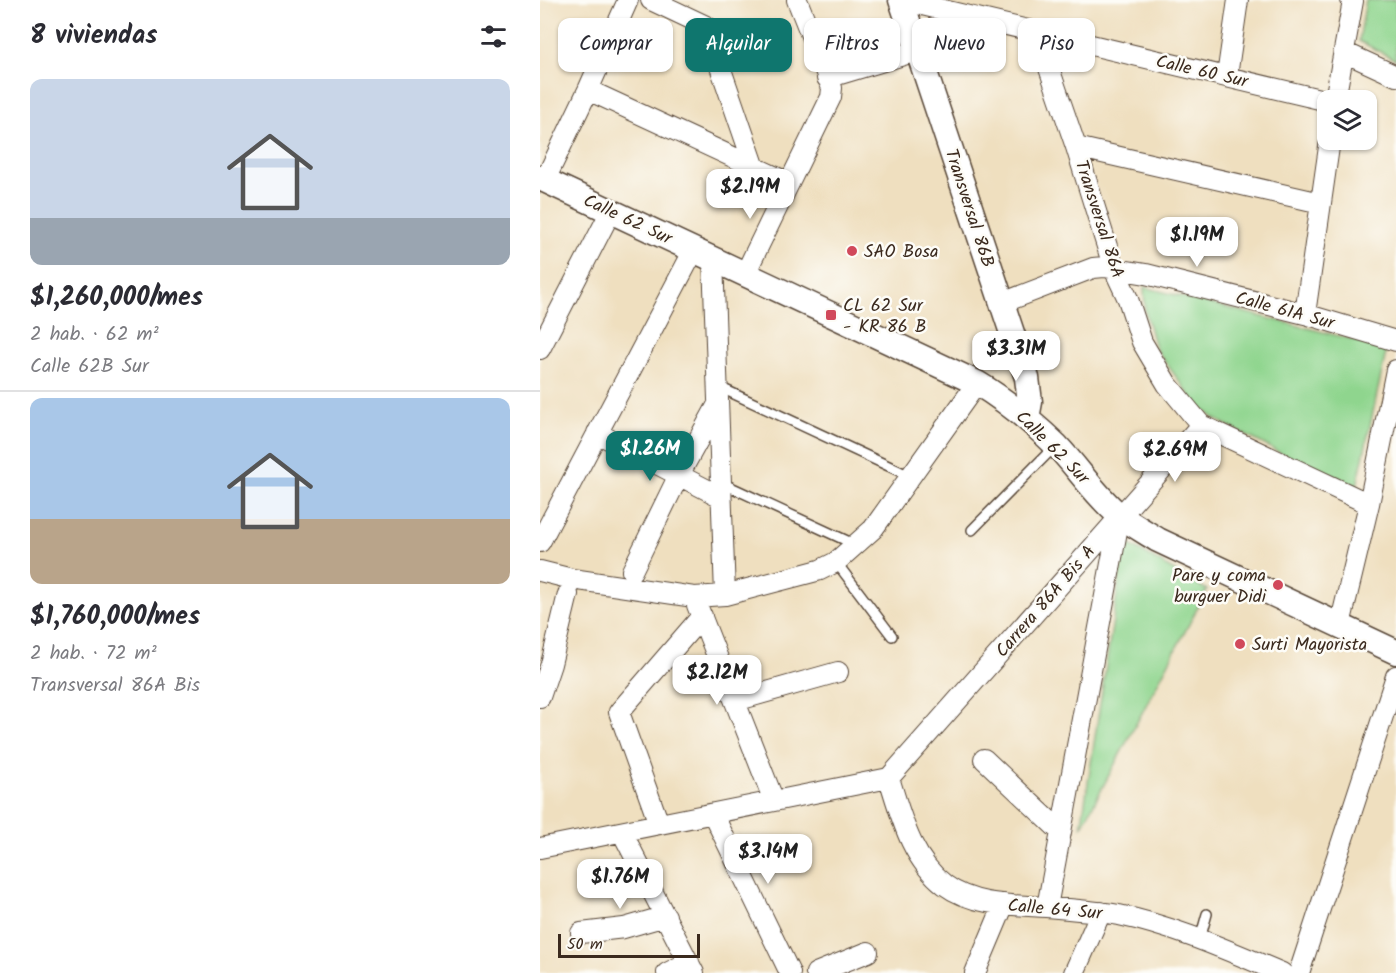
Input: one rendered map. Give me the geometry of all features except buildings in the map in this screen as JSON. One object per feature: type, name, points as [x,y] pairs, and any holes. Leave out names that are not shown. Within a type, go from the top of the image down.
[{"type":"street","points":[[542,179],[588,90],[628,0]]},
{"type":"street","points":[[651,0],[705,26],[755,168]]},
{"type":"street","points":[[745,274],[831,97],[832,88],[797,0]]},
{"type":"street","name":"Calle 60 Sur","points":[[901,0],[1018,28]]},
{"type":"street","name":"Transversal 86B","points":[[901,0],[912,35]]},
{"type":"street","points":[[1227,76],[1238,0]]},
{"type":"street","points":[[1337,90],[1352,1]]},
{"type":"street","name":"Calle 60 Sur","points":[[1095,46],[1317,98]]},
{"type":"street","points":[[827,78],[912,52]]},
{"type":"street","points":[[1344,52],[1396,76]]},
{"type":"street","name":"Transversal 86B","points":[[924,72],[1027,378],[1030,402],[1027,418]]},
{"type":"street","name":"Transversal 86A","points":[[1051,72],[1077,147],[1114,269],[1128,299],[1142,342],[1167,384],[1201,425]]},
{"type":"street","points":[[588,90],[789,183]]},
{"type":"street","points":[[1077,147],[1322,203]]},
{"type":"street","points":[[1305,314],[1329,150]]},
{"type":"street","name":"Calle 62 Sur","points":[[542,179],[977,383],[1027,418],[1056,446],[1107,504],[1158,540],[1396,652]]},
{"type":"street","points":[[540,348],[611,211]]},
{"type":"street","points":[[703,254],[718,395],[725,594]]},
{"type":"street","points":[[540,542],[597,433],[703,254]]},
{"type":"street","name":"Calle 61A Sur","points":[[1002,303],[1093,268],[1104,267],[1146,274],[1305,314],[1396,341]]},
{"type":"street","points":[[1340,625],[1369,504],[1396,370]]},
{"type":"street","points":[[540,571],[582,580],[694,597],[725,594],[820,570],[836,562],[873,529],[977,383]]},
{"type":"street","points":[[632,571],[718,395]]},
{"type":"street","points":[[1201,425],[1369,504]]},
{"type":"street","name":"Carrera 86A Bis A","points":[[889,778],[1201,425]]},
{"type":"street","points":[[597,433],[679,476],[721,490]]},
{"type":"street","points":[[1047,907],[1120,515]]},
{"type":"street","points":[[540,697],[551,664],[568,594]]},
{"type":"street","points":[[694,597],[774,801]]},
{"type":"street","points":[[659,825],[619,712],[702,616]]},
{"type":"street","points":[[735,701],[838,672]]},
{"type":"street","points":[[1299,973],[1396,676]]},
{"type":"street","points":[[984,759],[1061,832]]},
{"type":"street","points":[[540,848],[889,778]]},
{"type":"street","name":"Calle 64 Sur","points":[[889,778],[904,826],[922,862],[958,893],[979,900],[1004,904],[1101,912],[1146,922],[1200,939],[1256,969],[1282,973]]},
{"type":"street","points":[[713,814],[790,973]]},
{"type":"street","points":[[622,832],[692,967],[667,973]]},
{"type":"street","points":[[975,973],[1004,904]]},
{"type":"street","points":[[1074,973],[1101,912]]},
{"type":"street","points":[[580,933],[624,928],[666,916]]},
{"type":"street","points":[[816,973],[868,952]]},
{"type":"lane","points":[[718,395],[910,476]]},
{"type":"lane","points":[[972,530],[1056,446]]},
{"type":"lane","points":[[721,490],[856,545]]},
{"type":"lane","points":[[836,562],[892,636]]},
{"type":"lane","points":[[1200,939],[1207,914]]},
{"type":"green space","points":[[1366,0],[1396,0],[1396,60],[1359,41]]},
{"type":"green space","points":[[1144,287],[1387,348],[1357,486],[1282,454],[1217,420],[1196,404],[1155,348],[1145,311]]},
{"type":"green space","points":[[1125,542],[1207,590],[1081,828]]},
{"type":"place","name":"SAO Bosa","points":[[852,251]]},
{"type":"place","name":"CL 62 Sur - KR 86 B","points":[[831,315]]},
{"type":"place","name":"Pare y coma burguer Didi","points":[[1278,585]]},
{"type":"place","name":"Surti Mayorista","points":[[1240,644]]}]
